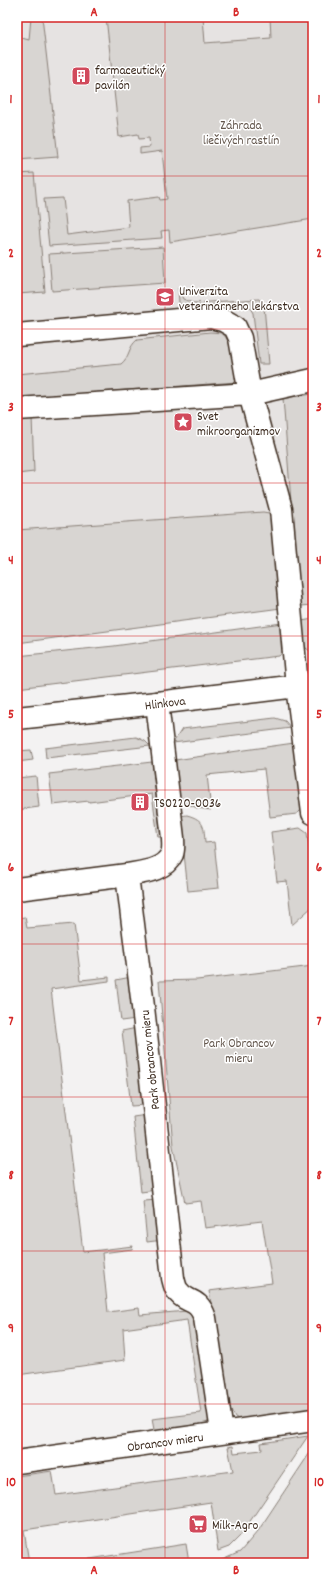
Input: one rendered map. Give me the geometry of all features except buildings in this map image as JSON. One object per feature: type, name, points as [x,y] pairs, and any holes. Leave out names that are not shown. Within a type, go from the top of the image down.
[{"type":"main road","points":[[17,335],[211,317],[223,320],[235,326],[240,338],[250,394],[281,509],[305,685],[313,813]]},
{"type":"main road","points":[[17,409],[250,394],[313,380]]},
{"type":"main road","name":"Hlinkova","points":[[17,718],[157,704],[305,685]]},
{"type":"main road","points":[[17,888],[127,875],[154,870],[165,862],[172,853],[173,838],[157,704]]},
{"type":"main road","name":"Park obrancov mieru","points":[[127,875],[173,1278],[176,1289],[182,1297],[195,1302],[201,1308],[205,1318],[222,1432]]},
{"type":"main road","name":"Obrancov mieru","points":[[17,1462],[313,1420]]},
{"type":"shaded area","name":"Univerzita veterinárneho lekárstva","points":[[17,17],[313,17],[313,577],[17,611]]},
{"type":"green space","points":[[31,17],[42,17],[58,157],[17,160],[17,42],[18,37],[29,40]]},
{"type":"green space","name":"Záhrada liečivých rastlín","points":[[106,17],[203,17],[205,43],[271,38],[270,17],[313,17],[313,219],[170,242],[169,230],[161,231],[162,238],[49,246],[44,199],[63,198],[67,235],[129,227],[127,201],[159,197],[160,200],[167,199],[162,151],[140,154],[140,148],[150,147],[149,138],[139,139],[138,134],[119,137]]},
{"type":"green space","points":[[34,173],[45,292],[17,294],[17,174]]},
{"type":"green space","points":[[163,247],[165,283],[52,291],[49,254]]},
{"type":"green space","points":[[178,288],[183,299],[193,303],[259,299],[264,306],[269,364],[259,364],[253,313],[250,308],[245,304],[186,307],[179,303]]},
{"type":"green space","points":[[210,332],[222,333],[226,337],[233,356],[237,382],[17,398],[17,374],[121,364],[137,340]]},
{"type":"green space","points":[[313,394],[313,605],[301,606],[297,579],[283,398]]},
{"type":"green space","points":[[32,417],[34,472],[17,474],[17,418]]},
{"type":"green space","points":[[263,512],[269,513],[273,519],[281,608],[17,643],[17,530]]},
{"type":"green space","points":[[313,619],[313,651],[306,648],[304,644],[302,621]]},
{"type":"green space","points":[[282,623],[284,645],[282,653],[279,656],[17,688],[17,656],[114,646]]},
{"type":"green space","points":[[275,718],[285,721],[291,728],[173,743],[182,729]]},
{"type":"green space","points":[[136,737],[145,741],[150,746],[46,758],[45,748]]},
{"type":"green space","points":[[294,743],[303,808],[297,814],[270,817],[264,769],[207,775],[211,810],[197,808],[179,800],[175,760]]},
{"type":"green space","points":[[31,750],[33,760],[17,762],[17,751]]},
{"type":"green space","points":[[152,762],[161,837],[158,837],[152,794],[53,805],[49,774]]},
{"type":"green space","points":[[36,776],[39,807],[17,810],[17,778]]},
{"type":"green space","points":[[187,815],[197,819],[204,828],[205,843],[214,842],[219,888],[188,891],[180,816]]},
{"type":"green space","points":[[300,828],[307,833],[313,872],[313,906],[292,925],[287,881],[277,882],[271,832]]},
{"type":"green space","points":[[25,917],[27,928],[74,924],[81,980],[109,977],[109,981],[51,989],[83,1252],[133,1246],[132,1249],[102,1253],[108,1312],[139,1308],[140,1315],[187,1311],[192,1312],[197,1316],[212,1411],[209,1420],[203,1428],[155,1435],[152,1419],[201,1413],[187,1320],[123,1329],[125,1360],[17,1375],[17,918]]},
{"type":"green space","name":"Park Obrancov mieru","points":[[313,966],[313,1414],[241,1421],[235,1417],[228,1405],[209,1291],[272,1283],[262,1221],[205,1228],[201,1201],[185,1203],[173,1146],[159,981],[197,980]]},
{"type":"green space","points":[[131,977],[136,1019],[121,1021],[116,980]]},
{"type":"green space","points":[[137,1028],[146,1105],[131,1106],[122,1031]]},
{"type":"green space","points":[[147,1115],[156,1190],[141,1192],[133,1117]]},
{"type":"green space","points":[[158,1200],[163,1240],[147,1242],[143,1201]]},
{"type":"green space","points":[[308,1436],[240,1536],[229,1547],[218,1551],[211,1502],[24,1530],[29,1563],[17,1563],[17,1476],[52,1471],[56,1495],[233,1471],[228,1447],[233,1446],[234,1453],[262,1450],[261,1443]]},
{"type":"green space","points":[[313,1448],[313,1563],[220,1563],[220,1561],[240,1552],[258,1531]]},
{"type":"green space","points":[[186,1544],[189,1563],[64,1563]]},
{"type":"place","name":"farmaceutický pavilón","points":[[81,76]]},
{"type":"place","name":"Univerzita veterinárneho lekárstva","points":[[165,297]]},
{"type":"place","name":"Svet mikroorganizmov","points":[[183,422]]},
{"type":"place","name":"TS0220-0036","points":[[140,802]]},
{"type":"place","name":"Milk-Agro","points":[[198,1524]]}]
